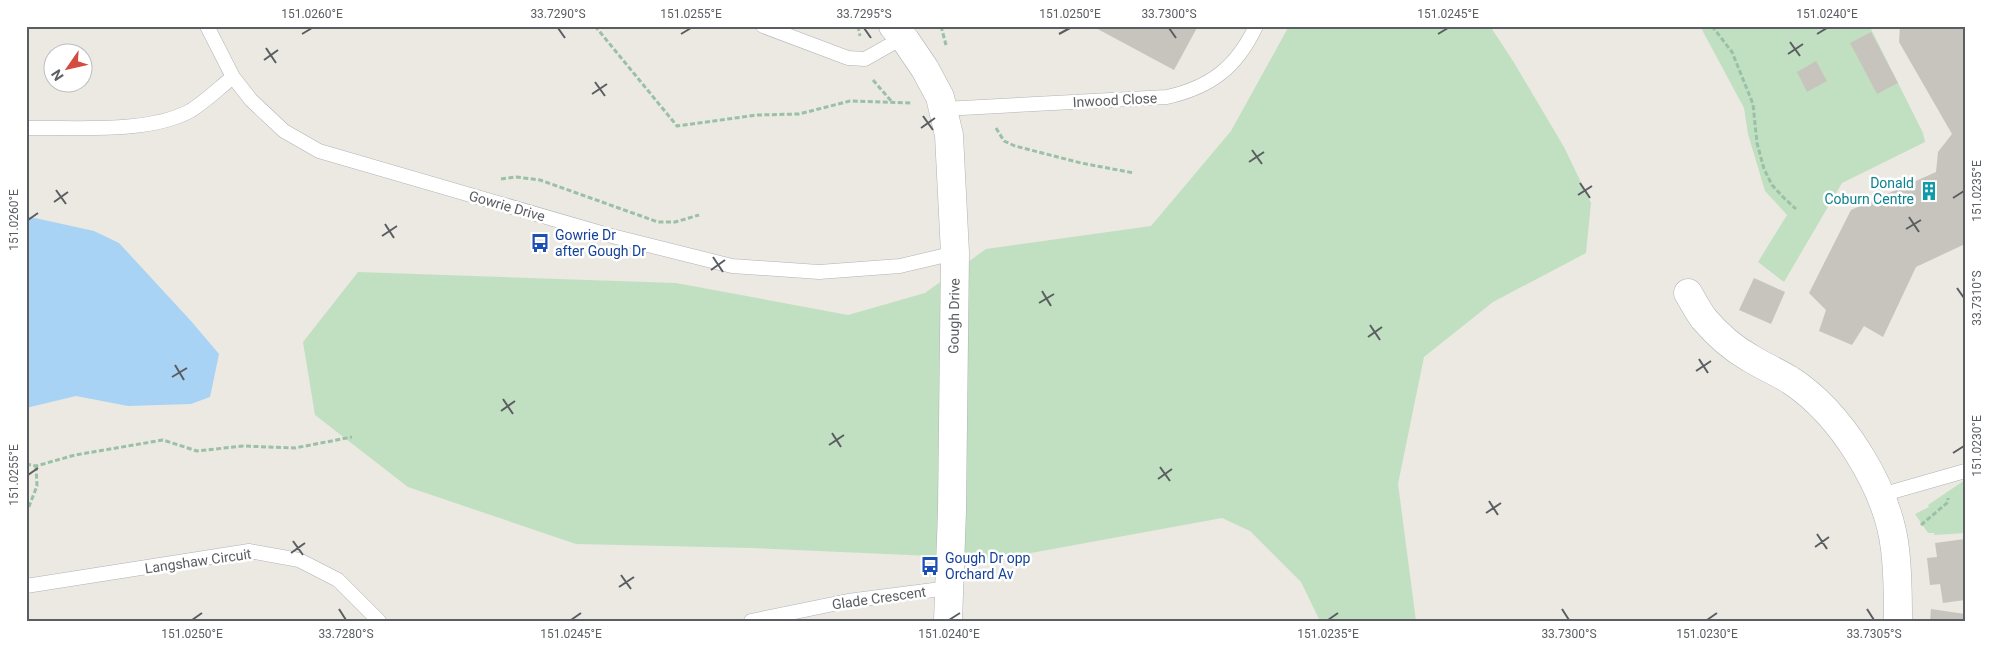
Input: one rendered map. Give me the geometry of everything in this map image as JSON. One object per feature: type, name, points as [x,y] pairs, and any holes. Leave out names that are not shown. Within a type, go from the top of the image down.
[{"type":"street","name":"Gough Drive","points":[[898,32],[925,69],[940,97],[949,134],[955,253],[952,511],[948,621]]},
{"type":"street","points":[[1688,293],[1704,318],[1721,335],[1748,357],[1791,380],[1828,412],[1855,447],[1881,494],[1895,547],[1898,621]]},
{"type":"lane","name":"Gowrie Drive","points":[[207,26],[233,78],[251,100],[284,131],[320,151],[575,226],[732,266],[820,272],[900,266],[955,253]]},
{"type":"lane","points":[[763,26],[848,58],[864,58],[898,32]]},
{"type":"lane","name":"Inwood Close","points":[[943,109],[1167,97],[1185,93],[1220,76],[1233,63],[1256,26]]},
{"type":"lane","points":[[26,128],[144,126],[170,119],[191,110],[233,78]]},
{"type":"lane","points":[[1881,494],[1965,471]]},
{"type":"lane","name":"Langshaw Circuit","points":[[26,586],[249,551],[299,560],[338,580],[379,621]]},
{"type":"lane","name":"Glade Crescent","points":[[751,621],[848,602],[949,588]]},
{"type":"path","points":[[596,26],[677,126],[756,115],[799,114],[850,101],[923,103],[943,109]]},
{"type":"path","points":[[941,26],[948,51]]},
{"type":"path","points":[[1712,26],[1732,52],[1753,104],[1757,143],[1764,169],[1772,185],[1796,209]]},
{"type":"path","points":[[985,107],[1004,141],[1015,146],[1081,163],[1134,173]]},
{"type":"path","points":[[494,180],[516,176],[540,180],[658,222],[675,222],[699,215]]},
{"type":"path","points":[[26,464],[36,466],[75,455],[163,440],[197,451],[243,446],[295,448],[352,437]]},
{"type":"path","points":[[26,514],[37,486],[36,466]]},
{"type":"green space","points":[[1289,26],[1490,26],[1564,147],[1591,203],[1586,253],[1493,302],[1424,357],[1398,484],[1416,621],[1320,621],[1301,582],[1250,531],[1222,518],[998,559],[751,548],[576,544],[408,487],[315,415],[303,342],[358,272],[676,283],[848,315],[925,293],[986,249],[1151,226],[1231,131]]},
{"type":"green space","points":[[1700,26],[1872,26],[1871,29],[1923,133],[1925,142],[1842,183],[1784,282],[1758,262],[1787,215],[1765,191],[1748,134],[1744,108]]},
{"type":"green space","points":[[1965,480],[1965,533],[1935,535],[1934,533],[1928,533],[1915,514],[1929,507],[1928,505]]},
{"type":"water","points":[[26,216],[94,231],[119,243],[219,354],[210,397],[191,404],[128,406],[76,396],[26,408]]},
{"type":"building","points":[[1092,26],[1198,26],[1174,70]]},
{"type":"building","name":"Donald Coburn Centre","points":[[1900,26],[1965,26],[1965,244],[1916,267],[1883,337],[1864,326],[1852,345],[1819,331],[1826,310],[1809,293],[1851,210],[1936,172],[1938,152],[1952,134],[1899,42]]},
{"type":"building","points":[[1871,32],[1898,83],[1877,94],[1850,43]]},
{"type":"building","points":[[1816,61],[1827,81],[1807,92],[1797,72]]},
{"type":"building","points":[[1754,278],[1785,292],[1771,324],[1739,310]]},
{"type":"building","points":[[1965,539],[1965,600],[1943,603],[1940,584],[1930,585],[1927,558],[1937,557],[1935,543]]},
{"type":"building","points":[[1931,609],[1965,614],[1965,621],[1930,621]]},
{"type":"place","name":"Donald Coburn Centre","points":[[1929,191]]},
{"type":"place","name":"Gowrie Dr after Gough Dr","points":[[540,243]]},
{"type":"place","name":"Gough Dr opp Orchard Av","points":[[930,566]]}]
